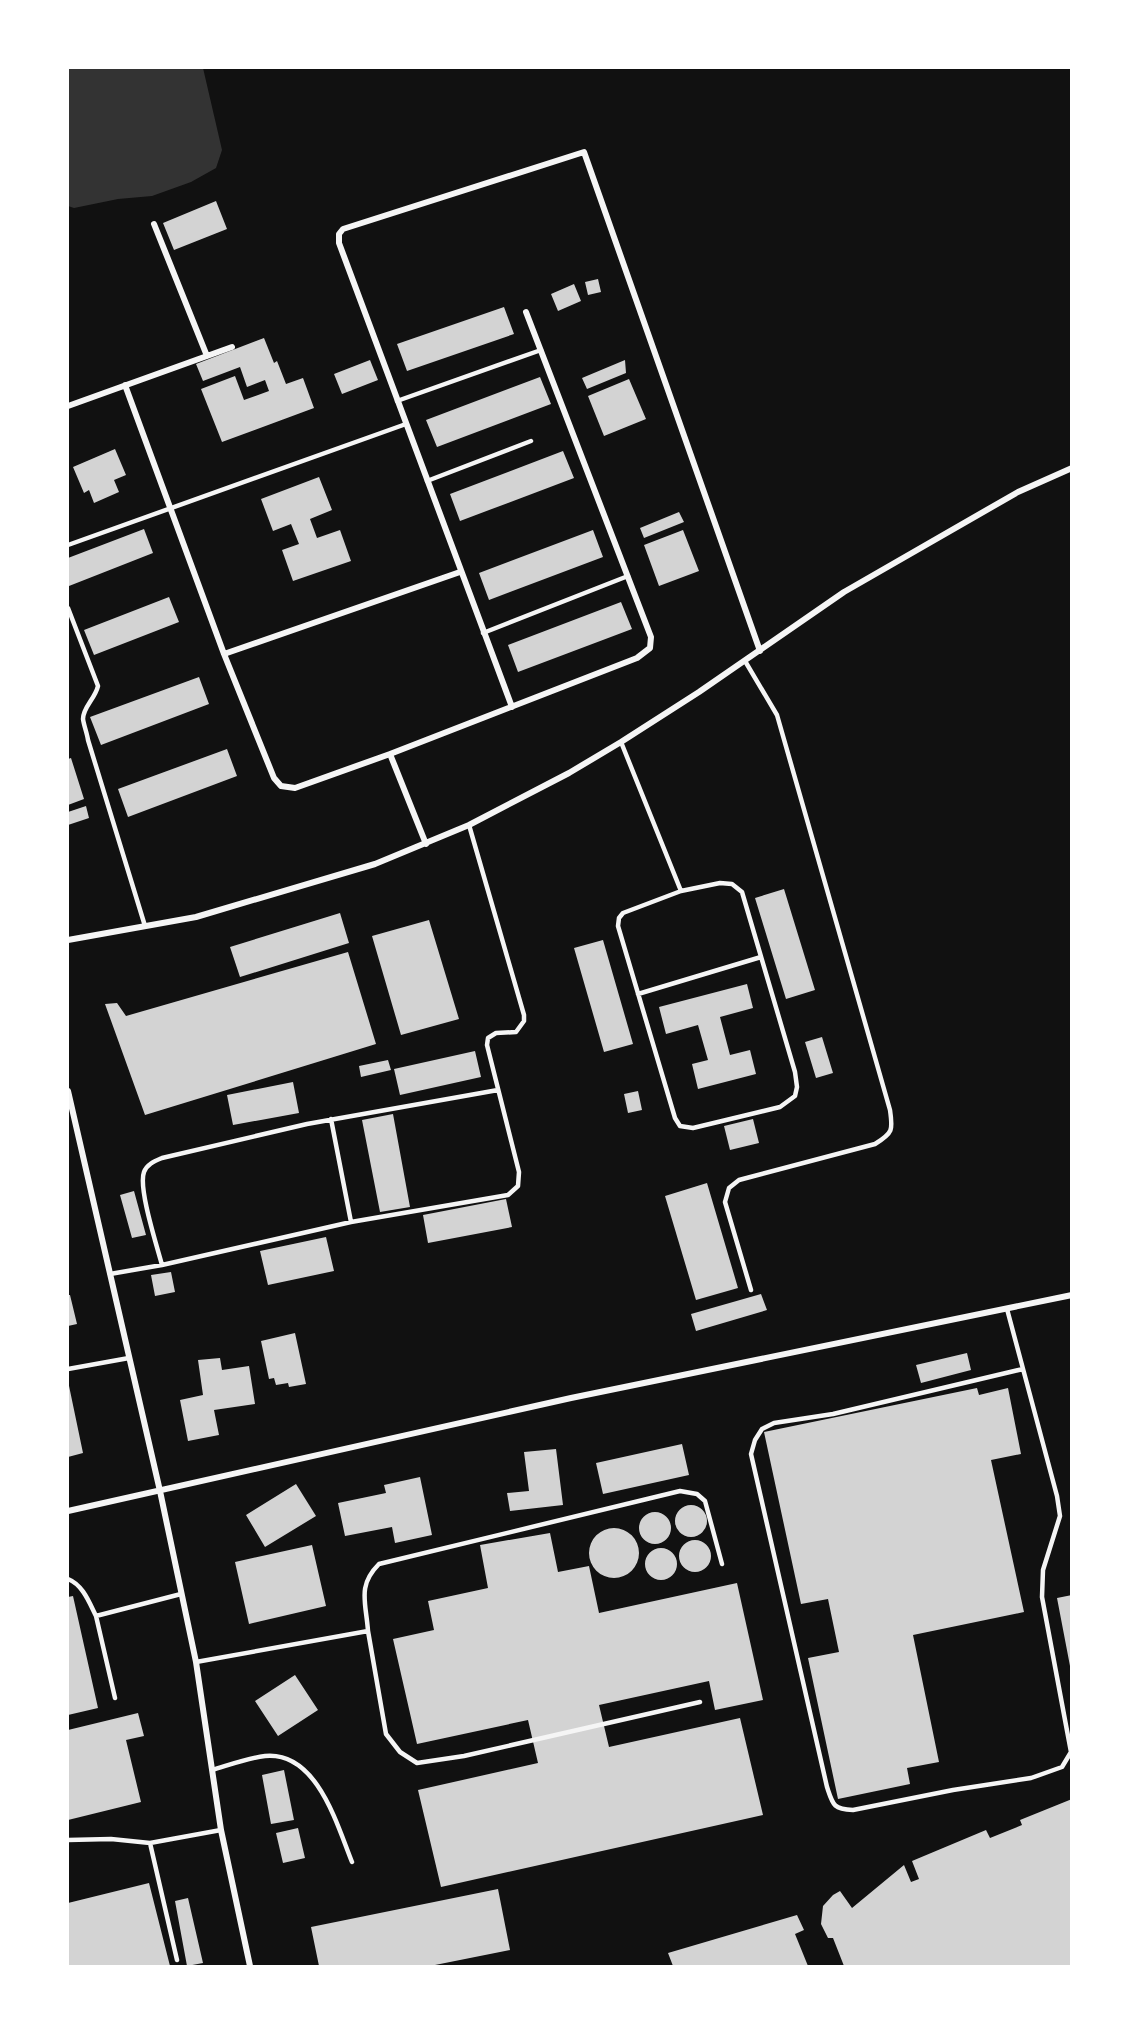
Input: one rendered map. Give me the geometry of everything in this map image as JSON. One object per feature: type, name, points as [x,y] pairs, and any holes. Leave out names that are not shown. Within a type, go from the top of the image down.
[{"type":"street","points":[[512,707],[405,424],[339,243],[339,234],[343,229],[584,152],[760,651]]},
{"type":"street","points":[[154,224],[207,356]]},
{"type":"street","points":[[125,385],[224,654],[274,778],[281,786],[295,788],[390,754],[637,658],[650,648],[651,637],[526,312]]},
{"type":"street","points":[[68,406],[232,347]]},
{"type":"street","points":[[68,940],[196,917],[375,864],[469,825],[569,773],[621,742],[760,651],[844,592],[935,538],[1018,492],[1071,468]]},
{"type":"street","points":[[224,654],[460,572]]},
{"type":"street","points":[[390,754],[426,844]]},
{"type":"street","points":[[68,1091],[160,1491],[195,1662],[221,1830],[250,1966]]},
{"type":"street","points":[[68,1511],[572,1398],[1071,1295]]},
{"type":"lane","points":[[397,402],[541,350]]},
{"type":"lane","points":[[68,544],[405,424]]},
{"type":"lane","points":[[427,481],[531,441]]},
{"type":"lane","points":[[483,633],[628,576]]},
{"type":"lane","points":[[68,608],[98,686],[83,717],[88,740],[145,926]]},
{"type":"lane","points":[[745,661],[777,715],[891,1110],[893,1125],[888,1136],[875,1144],[739,1180],[729,1188],[725,1202],[751,1290]]},
{"type":"lane","points":[[621,742],[681,891]]},
{"type":"lane","points":[[110,1274],[162,1265],[351,1222],[508,1195],[518,1186],[519,1173],[487,1045],[489,1038],[496,1034],[516,1032],[524,1021],[524,1015],[469,825]]},
{"type":"lane","points":[[720,883],[732,884],[742,892],[795,1072],[797,1087],[795,1096],[780,1107],[693,1128],[680,1126],[675,1118],[618,926],[619,918],[623,913],[681,891],[720,883]]},
{"type":"lane","points":[[638,994],[761,957]]},
{"type":"lane","points":[[162,1265],[142,1186],[144,1172],[151,1163],[195,1149],[331,1119],[498,1090]]},
{"type":"lane","points":[[331,1119],[351,1222]]},
{"type":"lane","points":[[1007,1309],[1057,1496],[1060,1516],[1043,1570],[1042,1597],[1071,1752],[1062,1767],[1031,1778],[953,1790],[853,1810],[839,1810],[832,1804],[827,1787],[789,1623],[751,1454],[754,1440],[762,1428],[774,1423],[833,1414],[1023,1369]]},
{"type":"lane","points":[[68,1369],[129,1358]]},
{"type":"lane","points":[[700,1702],[464,1756],[417,1763],[400,1752],[386,1734],[368,1631],[364,1585],[369,1574],[379,1564],[680,1491],[697,1494],[705,1501],[723,1564]]},
{"type":"lane","points":[[68,1579],[74,1581],[85,1594],[96,1616],[115,1698]]},
{"type":"lane","points":[[96,1616],[181,1594]]},
{"type":"lane","points":[[195,1662],[368,1631]]},
{"type":"lane","points":[[212,1770],[266,1756],[286,1758],[303,1767],[326,1796],[352,1862]]},
{"type":"lane","points":[[68,1840],[111,1839],[150,1843],[221,1830]]},
{"type":"lane","points":[[150,1843],[177,1960]]},
{"type":"shaded area","points":[[68,68],[203,68],[222,150],[216,168],[191,182],[152,196],[118,199],[74,208],[68,206]]},
{"type":"building","points":[[216,201],[227,229],[174,250],[163,223]]},
{"type":"building","points":[[598,279],[601,292],[588,295],[585,282]]},
{"type":"building","points":[[574,284],[581,301],[558,311],[551,294]]},
{"type":"building","points":[[504,307],[514,334],[407,371],[397,344]]},
{"type":"building","points":[[264,338],[274,363],[277,361],[286,384],[303,378],[314,408],[222,442],[201,389],[235,376],[244,400],[269,391],[265,380],[247,387],[240,367],[203,381],[196,364]]},
{"type":"building","points":[[370,360],[378,380],[342,394],[334,374]]},
{"type":"building","points":[[625,360],[626,373],[587,389],[582,378]]},
{"type":"building","points":[[540,377],[551,404],[437,447],[426,420]]},
{"type":"building","points":[[629,379],[646,419],[604,436],[588,396]]},
{"type":"building","points":[[115,449],[126,475],[114,480],[119,492],[94,503],[89,490],[84,493],[73,467]]},
{"type":"building","points":[[563,451],[574,478],[460,521],[450,494]]},
{"type":"building","points":[[319,477],[332,510],[310,519],[317,538],[340,530],[351,561],[293,581],[282,550],[299,544],[291,524],[273,531],[261,499]]},
{"type":"building","points":[[679,512],[684,522],[644,538],[640,528]]},
{"type":"building","points":[[144,529],[153,553],[69,586],[68,558]]},
{"type":"building","points":[[593,530],[603,557],[489,600],[479,573]]},
{"type":"building","points":[[683,530],[699,571],[659,586],[644,545]]},
{"type":"building","points":[[169,597],[179,622],[94,655],[84,630]]},
{"type":"building","points":[[621,602],[632,629],[518,672],[508,645]]},
{"type":"building","points":[[199,677],[209,704],[101,745],[90,717]]},
{"type":"building","points":[[227,749],[237,776],[128,817],[118,789]]},
{"type":"building","points":[[71,758],[84,799],[68,805],[68,759]]},
{"type":"building","points":[[86,806],[89,818],[68,825],[68,812]]},
{"type":"building","points":[[784,889],[815,990],[786,999],[755,898]]},
{"type":"building","points":[[340,913],[349,943],[240,977],[230,947]]},
{"type":"building","points":[[429,920],[459,1019],[401,1035],[372,936]]},
{"type":"building","points":[[603,940],[633,1044],[604,1052],[574,948]]},
{"type":"building","points":[[348,952],[376,1044],[145,1115],[105,1004],[117,1003],[126,1016]]},
{"type":"building","points":[[747,984],[753,1008],[720,1017],[730,1055],[750,1050],[756,1074],[698,1089],[692,1064],[708,1060],[698,1025],[666,1034],[659,1007]]},
{"type":"building","points":[[822,1037],[833,1073],[816,1078],[805,1042]]},
{"type":"building","points":[[475,1051],[481,1077],[400,1095],[394,1069]]},
{"type":"building","points":[[388,1060],[391,1070],[361,1077],[359,1066]]},
{"type":"building","points":[[293,1082],[299,1113],[233,1125],[227,1095]]},
{"type":"building","points":[[638,1091],[642,1110],[628,1113],[624,1094]]},
{"type":"building","points":[[393,1114],[410,1207],[380,1212],[362,1120]]},
{"type":"building","points":[[753,1119],[759,1143],[730,1150],[724,1126]]},
{"type":"building","points":[[707,1183],[738,1288],[696,1300],[665,1196]]},
{"type":"building","points":[[134,1191],[146,1235],[132,1238],[120,1195]]},
{"type":"building","points":[[506,1199],[512,1227],[428,1243],[423,1215]]},
{"type":"building","points":[[326,1237],[334,1271],[268,1285],[260,1251]]},
{"type":"building","points":[[171,1272],[175,1292],[155,1296],[151,1275]]},
{"type":"building","points":[[761,1294],[767,1310],[696,1331],[691,1314]]},
{"type":"building","points":[[68,1295],[70,1295],[77,1324],[68,1326]]},
{"type":"building","points":[[295,1333],[306,1384],[289,1387],[288,1383],[276,1385],[274,1378],[269,1379],[261,1341]]},
{"type":"building","points":[[967,1353],[971,1370],[921,1383],[916,1365]]},
{"type":"building","points":[[220,1358],[222,1370],[249,1366],[255,1404],[214,1410],[219,1435],[188,1441],[180,1400],[203,1395],[198,1360]]},
{"type":"building","points":[[68,1381],[83,1453],[68,1457]]},
{"type":"building","points":[[977,1388],[979,1395],[1008,1388],[1021,1454],[991,1460],[1024,1612],[913,1635],[939,1762],[907,1768],[910,1784],[838,1799],[808,1658],[839,1652],[828,1599],[801,1604],[764,1432]]},
{"type":"building","points":[[682,1444],[689,1475],[603,1494],[596,1463]]},
{"type":"building","points":[[556,1449],[563,1505],[510,1511],[507,1493],[529,1491],[524,1452]]},
{"type":"building","points":[[420,1477],[432,1535],[395,1543],[392,1527],[345,1536],[338,1503],[386,1493],[384,1485]]},
{"type":"building","points":[[296,1484],[316,1516],[265,1547],[246,1515]]},
{"type":"building","points":[[691,1505],[702,1510],[707,1521],[702,1532],[691,1537],[680,1532],[675,1521],[680,1510]]},
{"type":"building","points":[[655,1512],[666,1517],[671,1528],[666,1539],[655,1544],[644,1539],[639,1528],[644,1517]]},
{"type":"building","points":[[614,1528],[632,1535],[639,1553],[632,1571],[614,1578],[596,1571],[589,1553],[596,1535]]},
{"type":"building","points":[[550,1533],[558,1572],[589,1566],[599,1613],[737,1583],[763,1700],[715,1710],[709,1681],[599,1705],[609,1747],[740,1718],[763,1815],[441,1887],[418,1790],[538,1763],[528,1720],[417,1744],[393,1639],[434,1630],[428,1601],[488,1588],[480,1545]]},
{"type":"building","points":[[695,1540],[706,1545],[711,1556],[706,1567],[695,1572],[684,1567],[679,1556],[684,1545]]},
{"type":"building","points":[[312,1545],[326,1606],[249,1624],[235,1562]]},
{"type":"building","points":[[661,1548],[672,1553],[677,1564],[672,1575],[661,1580],[650,1575],[645,1564],[650,1553]]},
{"type":"building","points":[[1072,1595],[1072,1666],[1070,1666],[1057,1598]]},
{"type":"building","points":[[73,1596],[98,1708],[68,1715],[68,1597]]},
{"type":"building","points":[[295,1675],[318,1710],[278,1736],[255,1701]]},
{"type":"building","points":[[138,1713],[144,1736],[126,1740],[141,1802],[68,1820],[68,1730]]},
{"type":"building","points":[[284,1770],[294,1820],[271,1824],[262,1775]]},
{"type":"building","points":[[1072,1799],[1072,1966],[844,1966],[833,1938],[828,1938],[821,1924],[823,1906],[833,1895],[840,1891],[852,1908],[904,1865],[911,1882],[919,1879],[912,1861],[986,1830],[990,1838],[1022,1825],[1020,1820]]},
{"type":"building","points":[[298,1828],[305,1858],[283,1863],[276,1833]]},
{"type":"building","points":[[149,1883],[170,1966],[68,1966],[68,1903]]},
{"type":"building","points":[[498,1889],[510,1950],[430,1966],[319,1966],[311,1927]]},
{"type":"building","points":[[188,1898],[203,1963],[187,1966],[175,1901]]},
{"type":"building","points":[[797,1915],[804,1930],[795,1934],[808,1966],[673,1966],[668,1953]]}]
